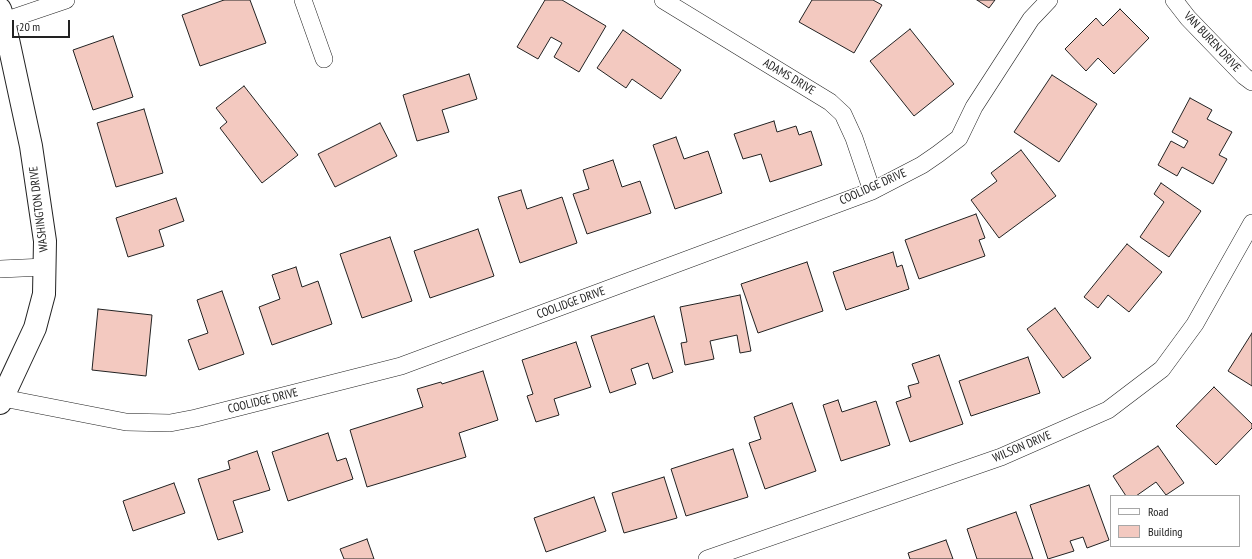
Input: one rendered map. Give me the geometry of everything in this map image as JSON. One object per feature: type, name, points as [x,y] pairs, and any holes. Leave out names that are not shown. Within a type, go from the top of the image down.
[{"type":"street","points":[[2,15],[66,0]]},
{"type":"street","points":[[303,0],[324,59]]},
{"type":"street","name":"ADAMS DRIVE","points":[[663,0],[830,102],[843,114],[854,138],[872,191]]},
{"type":"street","name":"COOLIDGE DRIVE","points":[[2,401],[126,422],[170,422],[196,418],[401,366],[872,191],[922,164],[959,138],[974,107],[1031,19],[1049,0]]},
{"type":"street","name":"VAN BUREN DRIVE","points":[[1174,0],[1188,18],[1244,76],[1252,82]]},
{"type":"street","name":"WASHINGTON DRIVE","points":[[2,15],[31,146],[45,241],[44,294],[35,328],[2,401]]},
{"type":"street","name":"WILSON DRIVE","points":[[707,559],[1001,457],[1108,410],[1162,369],[1195,324],[1252,223]]},
{"type":"street","points":[[0,269],[44,267]]},
{"type":"building","points":[[224,0],[250,0],[266,43],[200,66],[182,15]]},
{"type":"building","points":[[545,0],[562,0],[606,26],[579,72],[554,57],[562,43],[551,37],[538,59],[517,47]]},
{"type":"building","points":[[812,0],[873,0],[882,5],[854,53],[799,22]]},
{"type":"building","points":[[977,0],[995,0],[989,8]]},
{"type":"building","points":[[1120,9],[1149,38],[1114,74],[1098,58],[1086,71],[1065,49],[1096,18],[1103,26]]},
{"type":"building","points":[[910,29],[954,84],[914,116],[870,61]]},
{"type":"building","points":[[623,30],[681,70],[661,99],[632,79],[626,88],[597,68]]},
{"type":"building","points":[[113,36],[133,97],[93,110],[73,50]]},
{"type":"building","points":[[469,74],[477,99],[442,110],[449,132],[417,141],[403,95]]},
{"type":"building","points":[[1052,75],[1097,104],[1059,162],[1014,132]]},
{"type":"building","points":[[244,86],[298,155],[262,183],[220,128],[227,122],[216,108]]},
{"type":"building","points":[[1190,98],[1212,110],[1207,119],[1232,132],[1219,155],[1227,159],[1213,184],[1182,167],[1177,176],[1158,165],[1171,141],[1184,148],[1188,141],[1172,132]]},
{"type":"building","points":[[144,109],[163,173],[116,187],[97,123]]},
{"type":"building","points":[[774,121],[777,132],[796,126],[799,135],[811,131],[822,165],[770,182],[761,154],[743,159],[734,134]]},
{"type":"building","points":[[380,123],[397,156],[335,187],[318,154]]},
{"type":"building","points":[[676,137],[684,159],[708,151],[722,193],[675,209],[653,145]]},
{"type":"building","points":[[1021,150],[1056,196],[999,238],[971,200],[997,181],[991,173]]},
{"type":"building","points":[[613,160],[622,187],[640,181],[651,213],[587,234],[573,194],[589,189],[583,170]]},
{"type":"building","points":[[1161,183],[1201,211],[1169,257],[1140,237],[1164,202],[1154,194]]},
{"type":"building","points":[[521,190],[527,209],[562,197],[577,243],[520,263],[498,197]]},
{"type":"building","points":[[176,198],[184,221],[159,230],[164,246],[128,257],[116,218]]},
{"type":"building","points":[[976,214],[985,238],[979,240],[985,256],[919,279],[905,240]]},
{"type":"building","points":[[478,229],[494,276],[430,298],[414,251]]},
{"type":"building","points":[[390,237],[412,301],[362,318],[340,254]]},
{"type":"building","points":[[1127,244],[1162,272],[1129,312],[1108,295],[1098,308],[1084,297]]},
{"type":"building","points":[[893,252],[897,267],[902,265],[909,289],[846,310],[833,272]]},
{"type":"building","points":[[807,262],[823,311],[758,333],[741,284]]},
{"type":"building","points":[[296,267],[302,287],[318,281],[332,324],[272,345],[259,307],[280,299],[272,275]]},
{"type":"building","points":[[222,291],[244,354],[199,370],[188,340],[208,333],[197,300]]},
{"type":"building","points":[[740,295],[751,351],[740,353],[737,335],[710,341],[714,359],[685,365],[681,343],[687,342],[680,307]]},
{"type":"building","points":[[1055,308],[1091,358],[1063,378],[1027,329]]},
{"type":"building","points":[[98,309],[152,315],[146,376],[92,370]]},
{"type":"building","points":[[654,316],[673,372],[653,379],[648,363],[631,369],[636,384],[610,393],[591,336]]},
{"type":"building","points":[[1252,333],[1252,386],[1228,371]]},
{"type":"building","points":[[576,342],[591,387],[554,399],[559,415],[536,422],[527,396],[533,394],[522,360]]},
{"type":"building","points":[[939,355],[963,424],[910,442],[896,402],[911,397],[908,386],[919,383],[912,364]]},
{"type":"building","points":[[1028,357],[1040,393],[971,416],[959,381]]},
{"type":"building","points":[[483,371],[498,420],[459,433],[466,457],[367,487],[350,430],[423,407],[417,389],[441,382],[442,384]]},
{"type":"building","points":[[1214,387],[1252,424],[1252,428],[1216,465],[1176,426]]},
{"type":"building","points":[[838,400],[842,412],[876,401],[890,445],[841,461],[823,405]]},
{"type":"building","points":[[792,403],[816,471],[765,489],[749,443],[761,439],[754,417]]},
{"type":"building","points":[[328,433],[337,461],[346,458],[353,479],[288,501],[272,452]]},
{"type":"building","points":[[1158,446],[1184,483],[1166,495],[1156,482],[1137,495],[1125,495],[1113,476]]},
{"type":"building","points":[[733,449],[748,497],[686,516],[671,469]]},
{"type":"building","points":[[257,451],[270,490],[233,501],[243,532],[218,540],[198,479],[230,469],[228,461]]},
{"type":"building","points":[[664,477],[677,518],[624,533],[612,493]]},
{"type":"building","points":[[174,483],[185,513],[133,531],[123,501]]},
{"type":"building","points":[[1089,485],[1109,540],[1087,548],[1083,537],[1070,541],[1074,551],[1048,559],[1030,505]]},
{"type":"building","points":[[594,497],[606,531],[546,552],[534,518]]},
{"type":"building","points":[[1016,512],[1033,559],[977,559],[967,529]]},
{"type":"building","points":[[367,539],[374,559],[344,559],[340,549]]},
{"type":"building","points":[[946,540],[953,559],[910,559],[908,553]]}]
